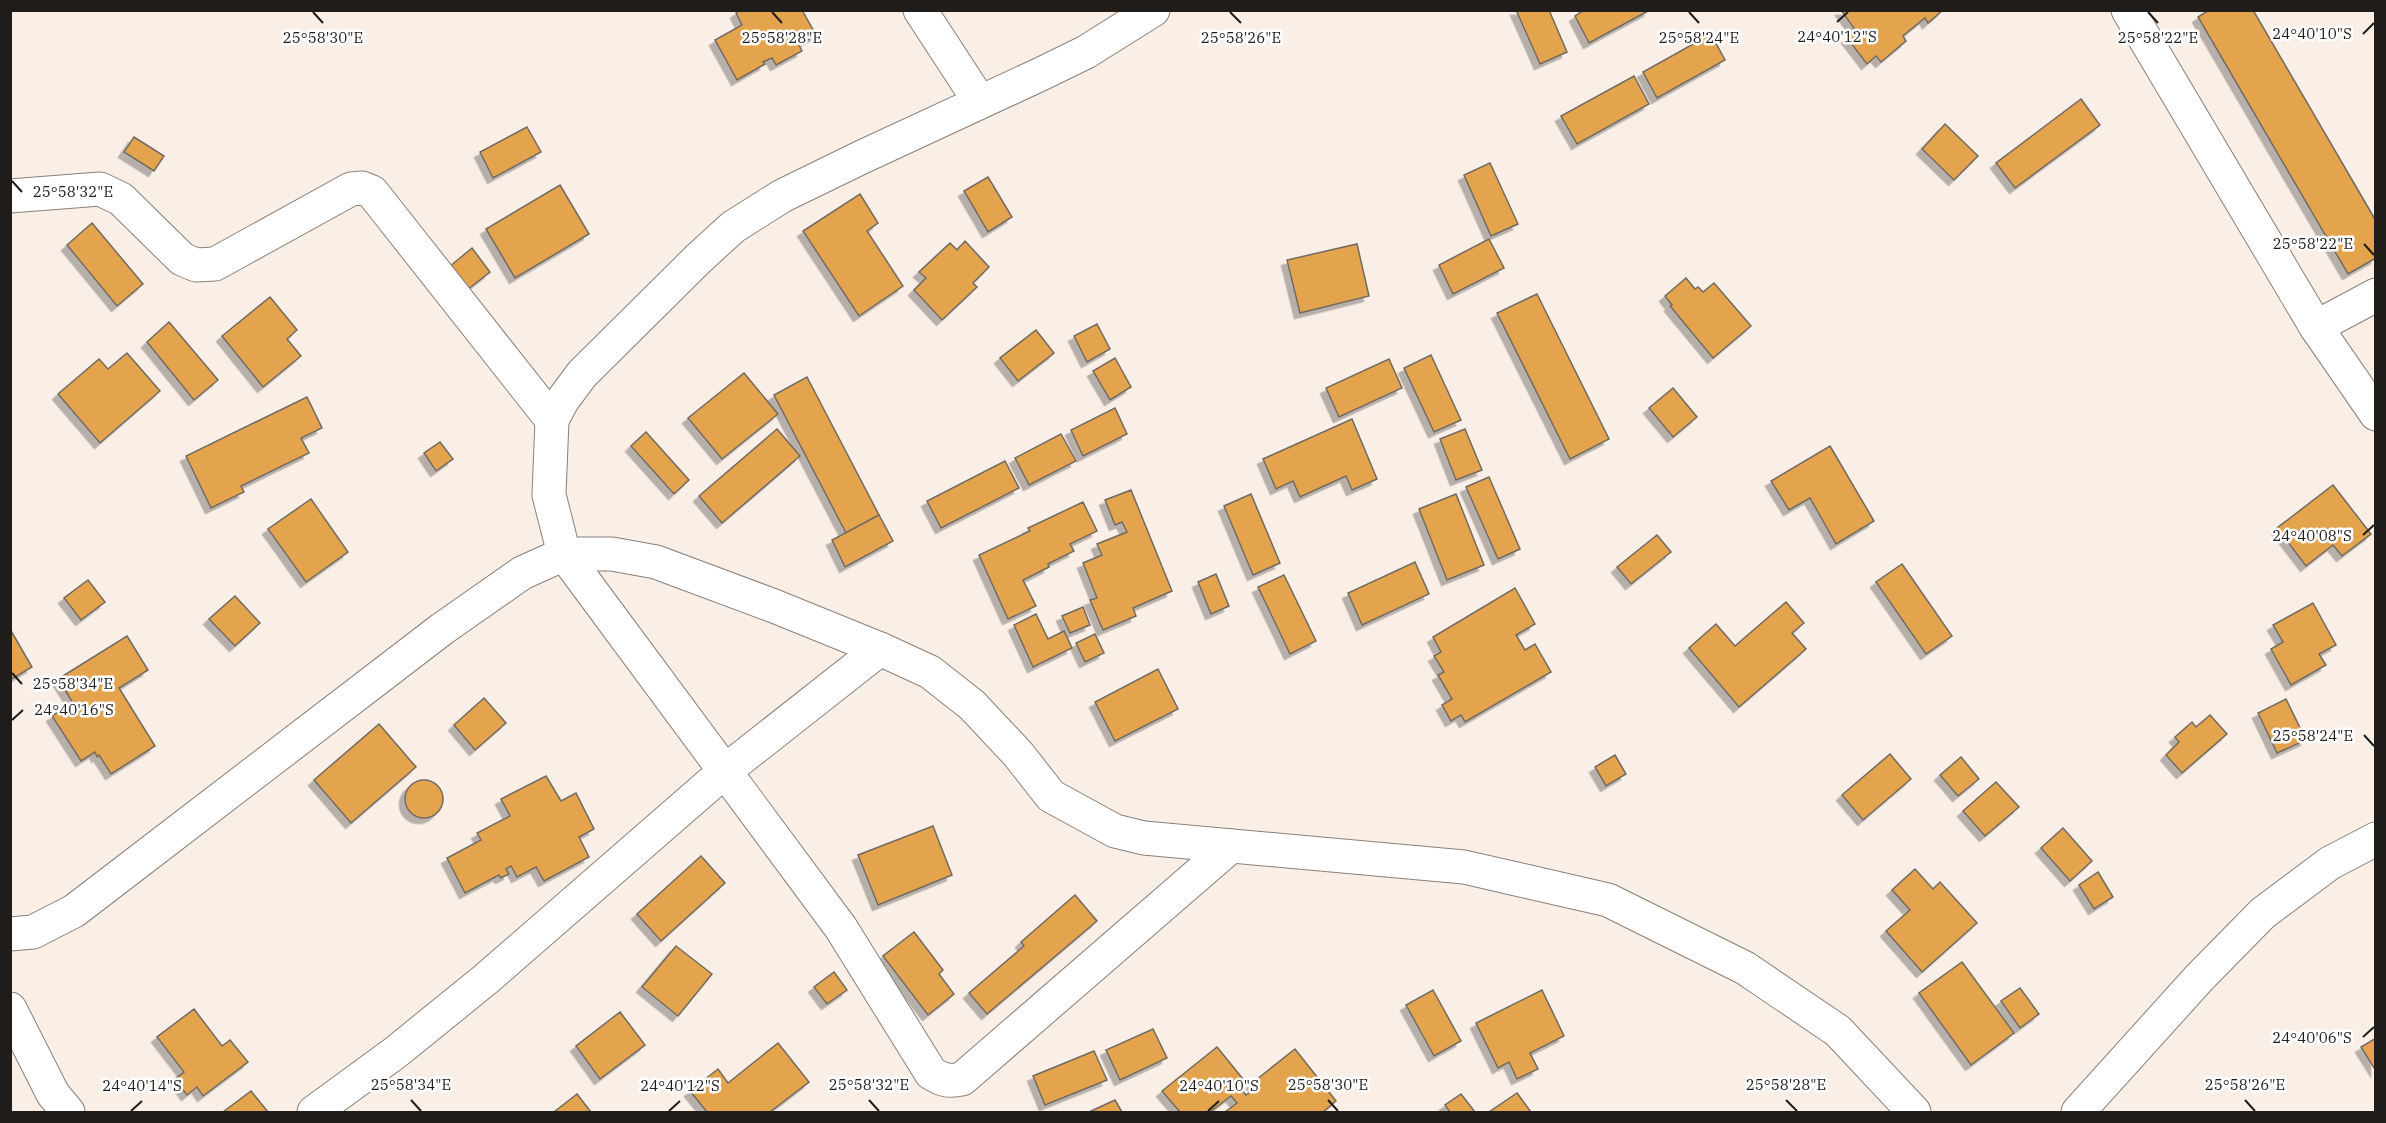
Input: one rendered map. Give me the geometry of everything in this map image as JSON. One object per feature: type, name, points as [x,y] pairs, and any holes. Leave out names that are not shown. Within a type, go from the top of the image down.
[{"type":"street","points":[[920,10],[980,102]]},
{"type":"street","points":[[1153,10],[1086,52],[782,196],[733,227],[582,374],[562,401],[552,420],[549,495],[564,554],[841,928],[932,1072],[946,1081],[962,1078],[1231,846]]},
{"type":"street","points":[[2128,10],[2316,327],[2376,414]]},
{"type":"street","points":[[10,196],[100,189],[121,199],[182,259],[196,265],[215,264],[351,189],[362,188],[372,192],[552,420]]},
{"type":"street","points":[[2316,327],[2376,295]]},
{"type":"street","points":[[10,934],[33,932],[74,911],[442,629],[522,573],[564,554],[612,554],[656,562],[774,606],[930,672],[972,705],[1018,754],[1051,795],[1115,831],[1144,838],[1464,867],[1608,900],[1745,968],[1838,1031],[1914,1113]]},
{"type":"street","points":[[314,1113],[396,1052],[486,979],[725,771],[880,649]]},
{"type":"street","points":[[2078,1113],[2200,977],[2263,913],[2330,864],[2376,840]]},
{"type":"street","points":[[10,1009],[53,1094],[68,1113]]},
{"type":"building","points":[[740,10],[802,10],[816,35],[799,45],[802,51],[776,65],[772,58],[763,62],[765,64],[737,80],[715,40],[742,25],[736,13]]},
{"type":"building","points":[[1516,10],[1549,10],[1567,52],[1540,64]]},
{"type":"building","points":[[1584,10],[1650,10],[1589,43],[1575,16]]},
{"type":"building","points":[[1841,10],[1943,10],[1928,23],[1925,18],[1903,36],[1906,41],[1881,62],[1876,56],[1867,64],[1847,38],[1856,31]]},
{"type":"building","points":[[2209,10],[2253,10],[2376,221],[2376,258],[2348,274],[2198,17]]},
{"type":"building","points":[[1711,34],[1725,60],[1657,98],[1643,72]]},
{"type":"building","points":[[1634,76],[1649,104],[1577,144],[1561,116]]},
{"type":"building","points":[[2081,99],[2100,125],[2015,188],[1996,163]]},
{"type":"building","points":[[1945,124],[1978,156],[1954,180],[1922,149]]},
{"type":"building","points":[[527,127],[541,152],[493,178],[480,152]]},
{"type":"building","points":[[134,137],[164,156],[154,171],[124,152]]},
{"type":"building","points":[[1490,163],[1518,224],[1491,236],[1464,175]]},
{"type":"building","points":[[988,177],[1012,217],[988,232],[964,191]]},
{"type":"building","points":[[560,185],[589,234],[515,278],[486,229]]},
{"type":"building","points":[[860,194],[878,223],[867,231],[903,286],[859,316],[803,231]]},
{"type":"building","points":[[92,223],[143,284],[117,306],[67,245]]},
{"type":"building","points":[[1489,239],[1504,268],[1453,294],[1439,265]]},
{"type":"building","points":[[965,241],[989,267],[973,283],[977,287],[942,320],[914,290],[926,278],[919,272],[950,243],[957,250]]},
{"type":"building","points":[[1357,244],[1369,296],[1300,313],[1287,260]]},
{"type":"building","points":[[472,248],[490,272],[467,290],[449,267]]},
{"type":"building","points":[[1686,278],[1695,289],[1698,287],[1703,292],[1714,283],[1751,326],[1713,358],[1670,306],[1672,305],[1665,296]]},
{"type":"building","points":[[1537,294],[1609,439],[1570,459],[1497,313]]},
{"type":"building","points":[[270,297],[297,330],[287,339],[301,356],[263,387],[222,336]]},
{"type":"building","points":[[169,322],[218,380],[194,400],[147,342]]},
{"type":"building","points":[[1097,324],[1110,349],[1087,362],[1074,336]]},
{"type":"building","points":[[1036,330],[1054,353],[1018,381],[1000,358]]},
{"type":"building","points":[[127,353],[160,391],[100,443],[58,394],[99,359],[108,369]]},
{"type":"building","points":[[1431,355],[1461,420],[1434,432],[1404,368]]},
{"type":"building","points":[[1115,358],[1131,387],[1110,400],[1093,371]]},
{"type":"building","points":[[1389,359],[1402,388],[1339,417],[1326,388]]},
{"type":"building","points":[[744,373],[778,414],[722,459],[688,418]]},
{"type":"building","points":[[807,377],[879,515],[846,533],[774,395]]},
{"type":"building","points":[[1673,388],[1697,417],[1673,437],[1649,408]]},
{"type":"building","points":[[307,397],[322,428],[301,438],[309,453],[241,486],[244,492],[211,508],[186,456]]},
{"type":"building","points":[[1115,408],[1127,434],[1083,456],[1071,430]]},
{"type":"building","points":[[1352,419],[1377,479],[1352,490],[1346,476],[1300,497],[1293,481],[1276,489],[1263,459]]},
{"type":"building","points":[[777,429],[800,456],[722,523],[699,496]]},
{"type":"building","points":[[1465,429],[1482,470],[1456,480],[1440,439]]},
{"type":"building","points":[[646,432],[689,480],[674,494],[631,446]]},
{"type":"building","points":[[1061,434],[1076,461],[1029,485],[1015,458]]},
{"type":"building","points":[[440,442],[453,459],[436,471],[424,453]]},
{"type":"building","points":[[1830,446],[1874,521],[1836,544],[1810,498],[1789,510],[1771,481]]},
{"type":"building","points":[[1005,461],[1019,488],[941,528],[927,501]]},
{"type":"building","points":[[1489,477],[1520,549],[1498,559],[1466,487]]},
{"type":"building","points":[[2333,485],[2371,534],[2342,556],[2333,545],[2306,566],[2277,528]]},
{"type":"building","points":[[1131,490],[1172,591],[1133,608],[1136,616],[1103,630],[1090,600],[1097,598],[1083,563],[1102,555],[1097,544],[1127,532],[1122,522],[1115,525],[1105,500]]},
{"type":"building","points":[[1251,494],[1280,563],[1253,575],[1224,506]]},
{"type":"building","points":[[1456,494],[1484,565],[1447,580],[1419,509]]},
{"type":"building","points":[[311,499],[348,552],[306,582],[268,529]]},
{"type":"building","points":[[1083,502],[1097,531],[1070,544],[1074,551],[1023,580],[1036,606],[1008,619],[979,555],[1030,531],[1028,528]]},
{"type":"building","points":[[879,515],[893,541],[845,567],[832,540]]},
{"type":"building","points":[[1657,535],[1671,552],[1631,584],[1617,567]]},
{"type":"building","points":[[1415,562],[1429,594],[1362,625],[1348,593]]},
{"type":"building","points":[[1902,564],[1952,636],[1926,654],[1876,582]]},
{"type":"building","points":[[1216,574],[1229,606],[1211,614],[1198,582]]},
{"type":"building","points":[[1284,575],[1316,641],[1290,654],[1258,587]]},
{"type":"building","points":[[88,580],[105,602],[81,620],[64,598]]},
{"type":"building","points":[[1515,588],[1535,624],[1516,635],[1525,650],[1535,644],[1551,672],[1465,722],[1461,715],[1451,721],[1442,705],[1452,699],[1438,675],[1444,672],[1434,656],[1441,652],[1433,637]]},
{"type":"building","points":[[235,596],[260,623],[235,646],[209,619]]},
{"type":"building","points":[[1786,602],[1804,623],[1792,633],[1806,649],[1739,707],[1689,648],[1716,624],[1735,646]]},
{"type":"building","points":[[2313,603],[2336,645],[2319,654],[2326,665],[2291,685],[2271,649],[2283,642],[2273,625]]},
{"type":"building","points":[[1083,607],[1090,625],[1070,633],[1062,616]]},
{"type":"building","points":[[1036,614],[1048,639],[1064,631],[1072,648],[1033,667],[1014,625]]},
{"type":"building","points":[[10,629],[32,667],[10,680]]},
{"type":"building","points":[[1095,634],[1104,653],[1085,662],[1076,643]]},
{"type":"building","points":[[127,636],[148,670],[119,688],[155,746],[111,774],[95,752],[81,761],[52,716],[73,703],[58,679]]},
{"type":"building","points":[[1158,669],[1178,709],[1115,741],[1095,702]]},
{"type":"building","points":[[484,698],[506,723],[475,750],[454,725]]},
{"type":"building","points":[[2286,699],[2306,740],[2277,753],[2258,713]]},
{"type":"building","points":[[2210,715],[2227,734],[2182,773],[2166,755],[2179,742],[2175,737],[2192,722],[2196,727]]},
{"type":"building","points":[[379,724],[416,767],[351,823],[314,780]]},
{"type":"building","points":[[1890,754],[1911,779],[1863,820],[1842,795]]},
{"type":"building","points":[[1615,755],[1626,774],[1606,786],[1595,767]]},
{"type":"building","points":[[1961,757],[1979,779],[1958,796],[1940,775]]},
{"type":"building","points":[[546,776],[561,801],[576,793],[594,829],[579,837],[589,857],[544,881],[536,867],[517,877],[511,866],[506,869],[509,874],[501,878],[499,875],[465,893],[447,858],[481,840],[477,833],[510,816],[501,799]]},
{"type":"building","points":[[424,780],[437,786],[443,799],[437,812],[424,818],[411,812],[405,799],[411,786]]},
{"type":"building","points":[[1996,782],[2019,807],[1985,836],[1963,811]]},
{"type":"building","points":[[933,826],[952,875],[878,905],[858,855]]},
{"type":"building","points":[[2063,828],[2092,861],[2070,881],[2041,848]]},
{"type":"building","points":[[701,856],[725,883],[661,941],[637,914]]},
{"type":"building","points":[[1915,869],[1933,889],[1940,882],[1977,923],[1922,972],[1886,931],[1910,910],[1892,890]]},
{"type":"building","points":[[2098,872],[2113,897],[2094,909],[2079,885]]},
{"type":"building","points":[[1075,895],[1097,921],[987,1014],[969,993],[1024,946],[1021,942]]},
{"type":"building","points":[[914,932],[943,970],[939,974],[954,994],[928,1015],[883,956]]},
{"type":"building","points":[[676,946],[712,974],[678,1016],[642,987]]},
{"type":"building","points":[[1962,962],[2014,1033],[1971,1065],[1919,993]]},
{"type":"building","points":[[834,972],[847,990],[827,1004],[814,987]]},
{"type":"building","points":[[2020,988],[2039,1014],[2020,1028],[2001,1001]]},
{"type":"building","points":[[1433,990],[1461,1041],[1434,1056],[1406,1005]]},
{"type":"building","points":[[1542,990],[1564,1036],[1530,1053],[1538,1069],[1517,1079],[1509,1062],[1498,1068],[1476,1023]]},
{"type":"building","points":[[194,1009],[222,1046],[230,1040],[248,1062],[203,1096],[197,1087],[187,1095],[175,1079],[184,1072],[157,1037]]},
{"type":"building","points":[[620,1012],[645,1045],[600,1079],[576,1046]]},
{"type":"building","points":[[1153,1029],[1167,1058],[1120,1080],[1106,1050]]},
{"type":"building","points":[[2376,1038],[2376,1071],[2361,1047]]},
{"type":"building","points":[[778,1043],[809,1082],[770,1112],[707,1112],[690,1091],[718,1069],[728,1083]]},
{"type":"building","points":[[1217,1047],[1247,1084],[1241,1089],[1246,1095],[1256,1088],[1252,1083],[1295,1049],[1336,1101],[1323,1112],[1225,1112],[1237,1103],[1231,1096],[1210,1112],[1180,1112],[1162,1091]]},
{"type":"building","points":[[1094,1051],[1107,1080],[1045,1105],[1033,1076]]},
{"type":"building","points":[[251,1091],[268,1112],[223,1112]]},
{"type":"building","points":[[1517,1093],[1531,1112],[1489,1112]]},
{"type":"building","points":[[577,1094],[591,1112],[554,1112]]},
{"type":"building","points":[[1461,1094],[1475,1112],[1450,1112],[1445,1105]]},
{"type":"building","points":[[1115,1100],[1122,1112],[1089,1112]]}]
